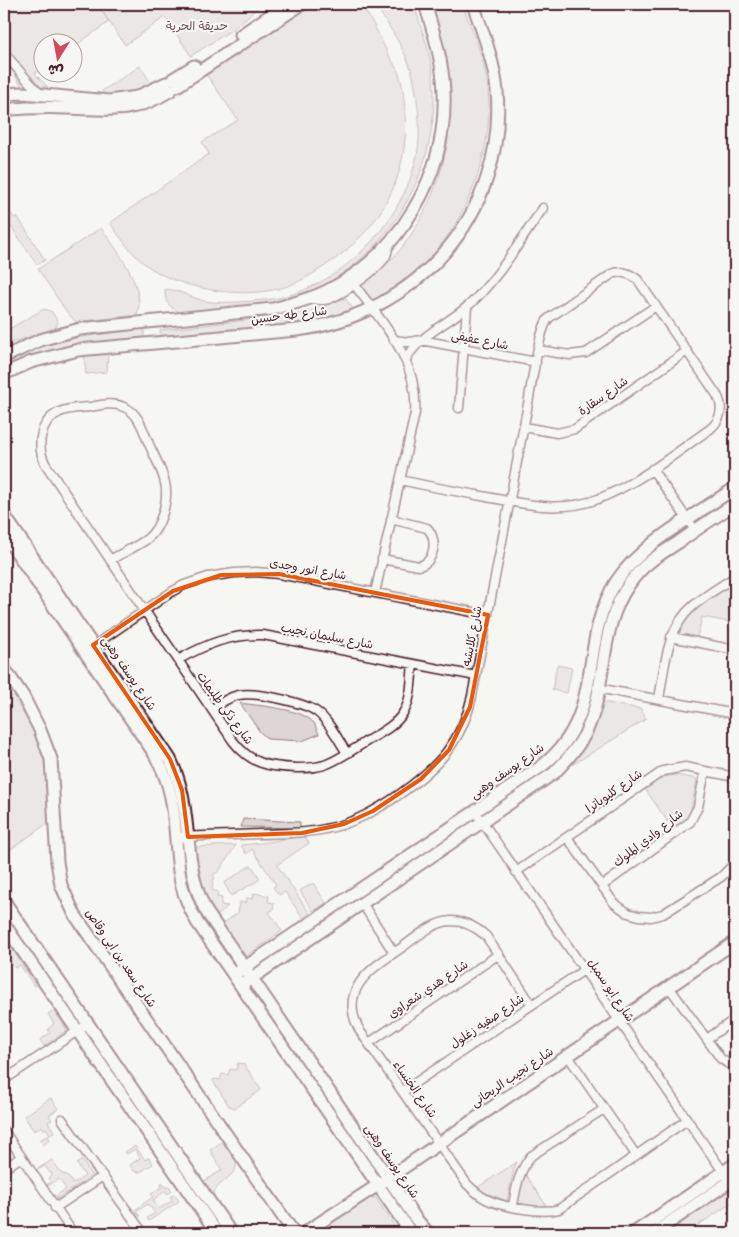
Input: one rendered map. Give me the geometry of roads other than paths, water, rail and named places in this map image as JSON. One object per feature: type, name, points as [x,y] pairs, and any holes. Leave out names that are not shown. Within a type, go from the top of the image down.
[{"type":"street","points":[[272,14],[280,4]]},
{"type":"street","points":[[172,84],[287,4]]},
{"type":"street","points":[[4,110],[66,102],[118,101],[146,94],[172,84],[302,4]]},
{"type":"street","name":"شارع طه حسين","points":[[4,358],[40,340],[66,332],[272,309],[311,298],[351,277],[373,260],[410,217],[424,192],[435,164],[442,136],[443,78],[438,49],[425,4]]},
{"type":"street","name":"شارع طه حسين","points":[[4,374],[31,362],[66,352],[312,328],[341,321],[372,309],[407,288],[440,258],[467,222],[486,181],[496,137],[497,92],[492,57],[473,4]]},
{"type":"street","points":[[4,52],[22,76],[41,95]]},
{"type":"street","points":[[22,76],[23,93]]},
{"type":"street","points":[[4,94],[23,93],[41,95],[66,102]]},
{"type":"street","points":[[406,359],[421,340],[467,307],[499,271],[543,208]]},
{"type":"street","points":[[311,298],[326,299],[354,284],[384,259],[388,252],[388,244]]},
{"type":"street","name":"شارع كلابشه","points":[[182,837],[313,832],[344,824],[373,812],[421,779],[436,765],[449,750],[467,716],[543,326],[549,318],[608,275],[616,272],[624,272],[638,280],[656,306]]},
{"type":"street","points":[[354,284],[406,359],[413,379],[415,404],[375,593]]},
{"type":"street","points":[[400,480],[542,507],[578,504],[597,499],[622,488],[710,429],[720,416],[721,407],[719,399],[656,306],[586,353],[570,355],[538,350]]},
{"type":"street","points":[[459,408],[467,307]]},
{"type":"street","points":[[150,322],[155,343]]},
{"type":"street","name":"شارع عفيفى","points":[[394,340],[410,342],[421,340],[536,362]]},
{"type":"street","name":"شارع سقارة","points":[[524,427],[557,433],[576,429],[687,351]]},
{"type":"street","name":"شارع ذكى طليمات","points":[[110,560],[147,538],[153,532],[163,512],[165,482],[140,424],[131,411],[122,406],[111,404],[61,411],[52,417],[42,431],[40,442],[42,456],[46,465],[110,560],[212,710],[238,747],[250,757],[268,766],[315,767],[327,764],[347,753],[386,728],[403,714],[407,704],[414,664]]},
{"type":"street","points":[[652,469],[695,530]]},
{"type":"street","name":"شارع يوسف وهبى","points":[[240,986],[547,778],[567,760],[589,726],[600,621],[605,604],[616,583],[642,552],[735,488]]},
{"type":"street","name":"شارع يوسف وهبى","points":[[233,976],[542,766],[561,748],[578,721],[584,702],[593,687],[614,612],[623,593],[636,575],[651,560],[735,504]]},
{"type":"street","name":"شارع يوسف وهبى","points":[[4,515],[163,769],[192,875],[202,903],[244,968],[416,1219],[428,1233]]},
{"type":"street","points":[[382,559],[419,566],[428,562],[434,541],[427,528],[391,519]]},
{"type":"street","name":"شارع يوسف وهبى","points":[[4,534],[89,649]]},
{"type":"street","name":"شارع انور وجدى","points":[[89,649],[144,610],[184,585],[208,577],[234,573],[279,574],[488,615]]},
{"type":"street","points":[[659,700],[671,637],[678,623],[692,606],[735,577]]},
{"type":"street","name":"شارع سليمان نجيب","points":[[178,660],[211,643],[232,637],[273,636],[476,676]]},
{"type":"street","points":[[671,637],[735,650]]},
{"type":"street","name":"شارع سعد بن ابى وقاص","points":[[4,668],[23,696],[40,730],[51,759],[57,862],[61,885],[67,900],[80,923],[294,1233]]},
{"type":"street","points":[[593,687],[735,714]]},
{"type":"street","points":[[212,710],[228,698],[247,694],[302,705],[314,710],[324,718],[347,753]]},
{"type":"street","name":"شارع كليوباترا","points":[[516,872],[663,771],[685,767],[735,778]]},
{"type":"street","name":"شارع وادي الملوك","points":[[602,886],[690,822],[698,807],[705,771]]},
{"type":"street","name":"شارع ابو سمبل","points":[[475,811],[687,1120],[729,1177]]},
{"type":"street","name":"شارع يوسف وهبى","points":[[182,837],[179,871],[187,902],[200,927],[411,1233]]},
{"type":"street","points":[[567,837],[614,903],[628,913],[639,916],[663,914],[721,876],[735,863]]},
{"type":"street","points":[[4,901],[231,1233]]},
{"type":"street","points":[[362,903],[394,953]]},
{"type":"street","name":"شارع الخنساء","points":[[532,1004],[486,936],[476,928],[464,923],[451,921],[440,923],[430,928],[394,953],[364,976],[355,993],[354,1017],[358,1026],[475,1192],[489,1200],[513,1206],[542,1211],[559,1208],[687,1120]]},
{"type":"street","points":[[4,924],[8,939],[77,1031],[217,1233]]},
{"type":"street","points":[[8,939],[23,929]]},
{"type":"street","name":"شارع نجيب الريحانى","points":[[304,1233],[378,1185],[735,942]]},
{"type":"street","name":"شارع هدي شعراوى","points":[[369,1043],[499,954]]},
{"type":"street","name":"شارع صفيه زغلول","points":[[402,1091],[584,970]]},
{"type":"street","points":[[670,987],[721,1059],[735,1068]]},
{"type":"street","points":[[707,1039],[735,1019]]},
{"type":"street","points":[[4,1080],[88,1024]]},
{"type":"street","points":[[568,1056],[636,1156]]},
{"type":"street","points":[[513,1206],[518,1179],[531,1156],[604,1109]]},
{"type":"street","points":[[62,1118],[144,1233]]},
{"type":"street","points":[[4,1131],[73,1233]]},
{"type":"street","points":[[4,1169],[21,1157]]},
{"type":"street","points":[[654,1233],[729,1177],[735,1164]]},
{"type":"street","points":[[56,1208],[103,1176]]},
{"type":"street","points":[[634,1233],[729,1177]]},
{"type":"park label","name":"حديقة الحرية","points":[[197,26]]}]
